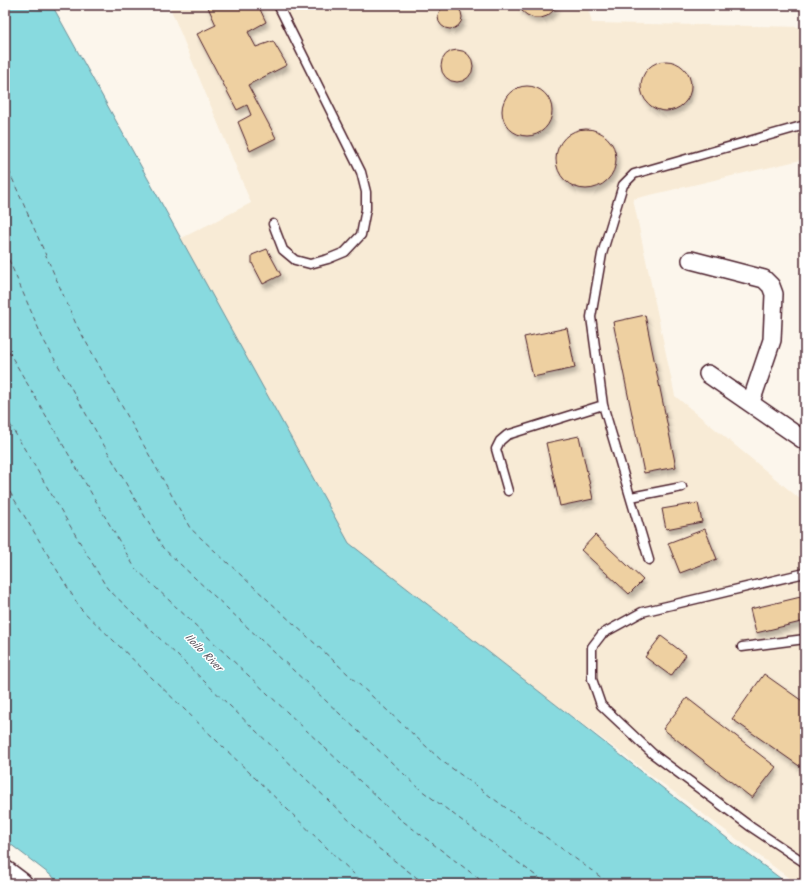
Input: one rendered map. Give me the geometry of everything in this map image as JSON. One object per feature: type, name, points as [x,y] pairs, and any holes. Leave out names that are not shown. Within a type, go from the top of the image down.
[{"type":"main road","points":[[5,872],[21,884]]},
{"type":"street","points":[[691,260],[764,279],[771,286],[774,294],[772,340],[751,402]]},
{"type":"street","points":[[708,374],[751,402],[805,441]]},
{"type":"lane","points":[[273,224],[283,250],[295,260],[310,264],[345,252],[361,235],[366,209],[366,192],[361,172],[278,5]]},
{"type":"lane","points":[[649,560],[603,405],[591,317],[602,254],[623,185],[634,174],[805,125]]},
{"type":"lane","points":[[508,491],[496,449],[503,438],[507,435],[603,405]]},
{"type":"lane","points":[[631,497],[682,487]]},
{"type":"lane","points":[[805,573],[642,612],[602,634],[592,648],[592,679],[601,706],[653,754],[751,827],[805,863]]},
{"type":"lane","points":[[742,647],[805,639]]},
{"type":"shaded area","points":[[169,5],[587,5],[592,23],[805,27],[805,159],[633,199],[675,396],[805,503],[805,884],[797,884],[541,693],[349,543],[264,390],[160,249],[251,203]]},
{"type":"water","name":"Iloilo River","points":[[5,5],[52,5],[349,543],[737,846],[788,884],[62,884],[5,840]]},
{"type":"building","points":[[207,5],[258,5],[266,22],[248,32],[256,47],[273,41],[287,65],[248,85],[276,138],[250,151],[238,122],[251,115],[247,105],[237,110],[197,34],[216,25]]},
{"type":"building","points":[[450,5],[458,9],[462,17],[458,25],[450,29],[442,25],[438,17],[442,9]]},
{"type":"building","points":[[519,5],[556,5],[553,11],[547,16],[534,18],[522,11]]},
{"type":"building","points":[[454,50],[460,50],[470,57],[473,66],[472,72],[466,79],[460,82],[454,82],[444,75],[441,69],[441,63],[448,53]]},
{"type":"building","points":[[671,61],[676,62],[684,68],[690,76],[690,96],[684,104],[676,110],[661,111],[656,110],[648,104],[642,96],[641,81],[642,76],[648,68],[656,62]]},
{"type":"building","points":[[532,86],[537,87],[545,93],[551,101],[551,121],[545,129],[537,135],[522,136],[517,135],[509,129],[503,121],[502,106],[503,101],[509,93],[517,87]]},
{"type":"building","points":[[586,129],[603,134],[611,142],[616,159],[611,176],[603,184],[586,189],[569,184],[561,176],[556,159],[561,142],[569,134]]},
{"type":"building","points":[[267,249],[281,275],[263,284],[252,263],[252,255]]},
{"type":"building","points":[[645,315],[676,467],[644,473],[613,322]]},
{"type":"building","points":[[567,328],[575,368],[533,377],[524,337]]},
{"type":"building","points":[[579,436],[593,499],[560,506],[546,443]]},
{"type":"building","points":[[698,503],[702,522],[666,529],[662,509]]},
{"type":"building","points":[[705,529],[717,559],[680,573],[668,543]]},
{"type":"building","points":[[595,535],[643,580],[629,594],[581,550]]},
{"type":"building","points":[[805,596],[805,621],[756,633],[750,609]]},
{"type":"building","points":[[661,636],[686,655],[671,676],[645,657]]},
{"type":"building","points":[[764,674],[805,703],[805,770],[732,719]]},
{"type":"building","points":[[687,698],[776,767],[752,798],[663,729]]},
{"type":"ferry route","points":[[5,162],[76,324],[190,528],[442,761],[610,884]]},
{"type":"ferry route","points":[[5,251],[43,339],[163,548],[421,790],[547,884]]},
{"type":"ferry route","points":[[5,342],[10,354],[135,568],[400,819],[486,884]]},
{"type":"ferry route","points":[[5,416],[107,588],[378,848],[425,884]]},
{"type":"ferry route","points":[[5,484],[80,608],[357,877],[366,884]]}]
